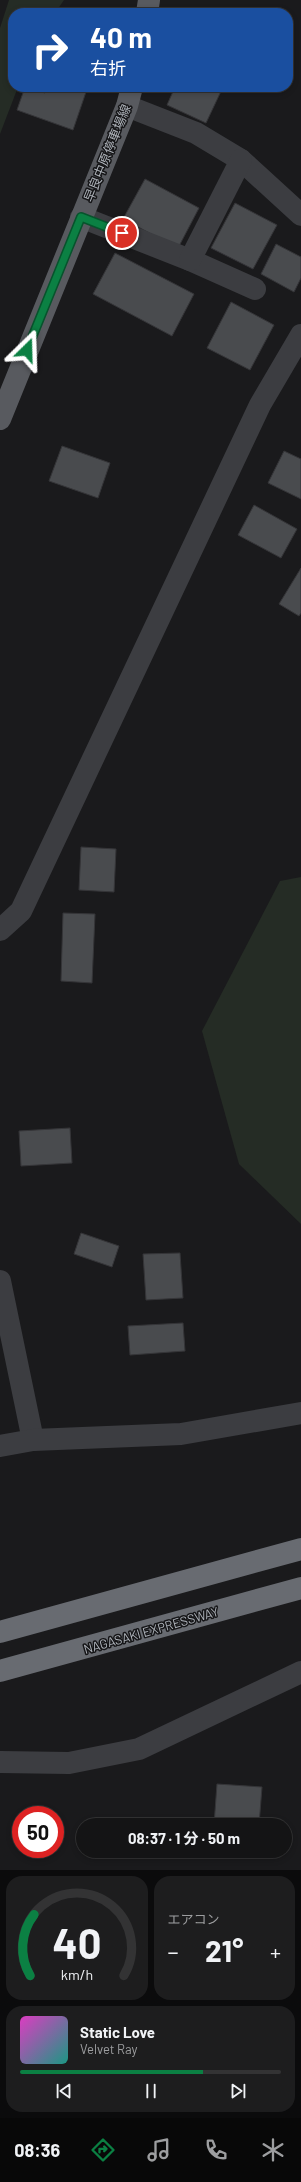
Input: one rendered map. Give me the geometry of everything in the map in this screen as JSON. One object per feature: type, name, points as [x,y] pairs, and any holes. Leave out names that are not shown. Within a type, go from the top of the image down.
[{"type":"highway","points":[[0,1632],[301,1549]]},
{"type":"highway","name":"NAGASAKI EXPRESSWAY","points":[[0,1671],[301,1588]]},
{"type":"main road","name":"早良中原停車場線","points":[[0,419],[130,96]]},
{"type":"street","points":[[130,96],[241,160],[301,216]]},
{"type":"street","points":[[190,260],[241,160]]},
{"type":"street","points":[[81,217],[190,260],[255,289]]},
{"type":"street","points":[[0,930],[21,911],[260,405],[301,335]]},
{"type":"street","points":[[0,1281],[33,1440]]},
{"type":"street","points":[[0,1446],[33,1440],[181,1434],[301,1413]]},
{"type":"street","points":[[0,1762],[70,1763],[139,1749],[301,1672]]},
{"type":"shaded area","points":[[9,0],[64,0],[58,8],[8,8],[8,92],[16,92],[0,134],[0,28]]},
{"type":"shaded area","points":[[301,877],[301,1224],[239,1164],[202,1031],[280,881]]},
{"type":"building","points":[[23,92],[86,92],[73,130],[17,110]]},
{"type":"building","points":[[173,92],[221,92],[206,123],[167,105]]},
{"type":"building","points":[[145,179],[199,208],[178,248],[123,219]]},
{"type":"building","points":[[235,203],[277,225],[253,269],[211,248]]},
{"type":"building","points":[[276,244],[301,257],[301,278],[294,292],[261,274]]},
{"type":"building","points":[[115,253],[194,294],[172,336],[93,294]]},
{"type":"building","points":[[231,302],[274,325],[250,370],[207,348]]},
{"type":"building","points":[[62,446],[110,463],[98,498],[49,481]]},
{"type":"building","points":[[284,451],[301,459],[301,499],[268,483]]},
{"type":"building","points":[[254,505],[297,529],[281,558],[238,535]]},
{"type":"building","points":[[301,568],[301,613],[299,616],[279,604]]},
{"type":"building","points":[[81,847],[116,849],[114,892],[79,890]]},
{"type":"building","points":[[63,913],[95,914],[92,983],[61,981]]},
{"type":"building","points":[[70,1128],[72,1163],[21,1166],[19,1131]]},
{"type":"building","points":[[81,1233],[119,1246],[112,1267],[74,1254]]},
{"type":"building","points":[[180,1253],[183,1298],[146,1300],[143,1254]]},
{"type":"building","points":[[183,1323],[185,1351],[130,1355],[128,1326]]},
{"type":"building","points":[[217,1784],[262,1787],[260,1818],[215,1818]]},
{"type":"route","points":[[27,350],[81,217],[122,233]]}]
